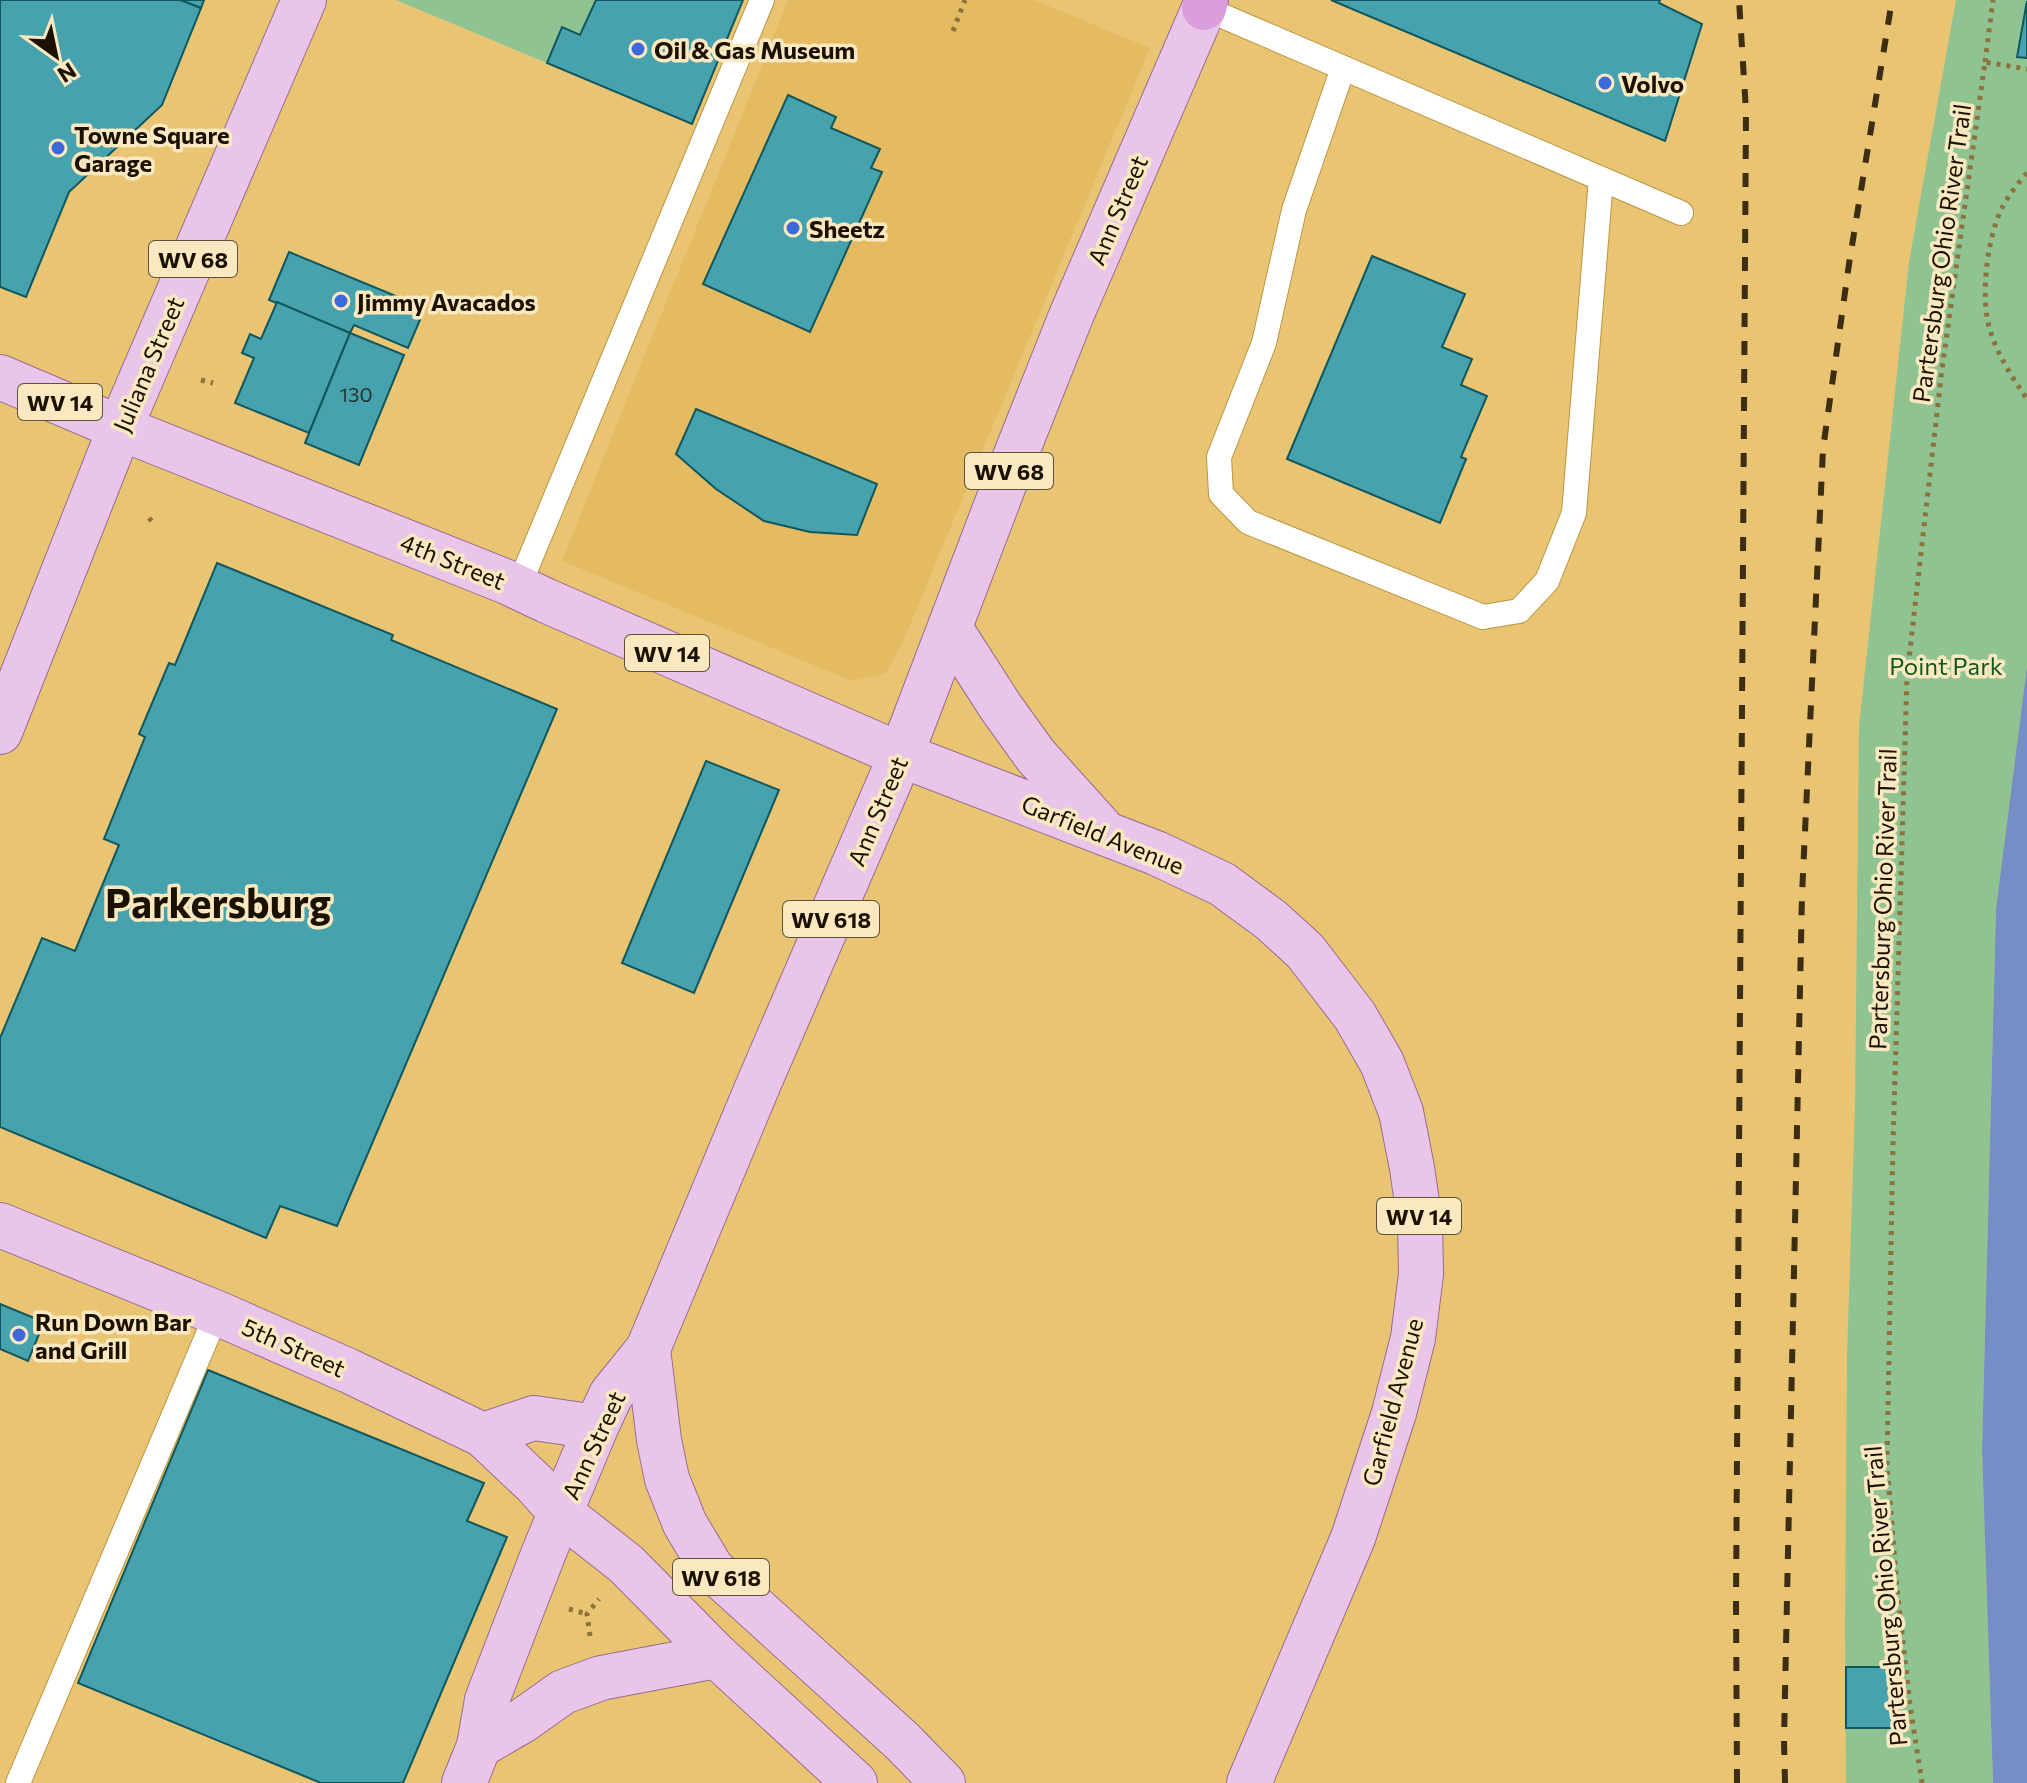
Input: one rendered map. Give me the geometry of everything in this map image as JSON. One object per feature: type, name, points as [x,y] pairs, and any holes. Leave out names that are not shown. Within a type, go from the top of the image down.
[{"type":"main road","name":"Juliana Street","points":[[0,732],[120,428],[304,0]]},
{"type":"main road","name":"Ann Street","points":[[472,1764],[487,1700],[596,1427],[611,1395],[648,1349],[901,755],[1071,316],[1205,4]]},
{"type":"main road","name":"4th Street","points":[[0,377],[518,588],[901,755]]},
{"type":"main road","points":[[950,628],[1036,756],[1105,833]]},
{"type":"main road","name":"Garfield Avenue","points":[[901,755],[1156,853],[1222,884],[1271,920],[1305,951],[1355,1016],[1382,1063],[1401,1112],[1420,1223],[1421,1274],[1413,1338],[1394,1413],[1353,1538],[1249,1783]]},
{"type":"main road","name":"5th Street","points":[[0,1225],[217,1313],[483,1435],[561,1513],[626,1564],[717,1656],[855,1783]]},
{"type":"main road","name":"WV 618","points":[[648,1349],[667,1479],[685,1524],[712,1569],[902,1741],[943,1783]]},
{"type":"main road","points":[[483,1435],[534,1418],[596,1427]]},
{"type":"main road","points":[[472,1764],[522,1721],[563,1692],[601,1678],[717,1656]]},
{"type":"lane","points":[[518,588],[762,0]]},
{"type":"lane","points":[[1205,4],[1343,68],[1681,213]]},
{"type":"lane","points":[[1343,68],[1294,210],[1264,343],[1219,457],[1221,494],[1248,522],[1483,617],[1519,611],[1547,581],[1574,513],[1601,179]]},
{"type":"lane","points":[[18,1783],[217,1313]]},
{"type":"path","points":[[953,31],[965,0]]},
{"type":"path","name":"Partersburg Ohio River Trail","points":[[1922,1783],[1897,1588],[1887,1463],[1907,676],[1942,369],[1993,0]]},
{"type":"path","points":[[1985,62],[2027,69]]},
{"type":"path","points":[[2027,173],[2002,208],[1988,250],[1985,288],[1987,317],[1996,347],[2009,374],[2027,399]]},
{"type":"path","points":[[201,380],[213,383]]},
{"type":"path","points":[[149,518],[154,524]]},
{"type":"path","points":[[591,1642],[587,1614],[602,1595]]},
{"type":"shaded area","points":[[788,0],[1034,0],[1150,48],[902,644],[886,673],[852,681],[562,561]]},
{"type":"green space","points":[[396,0],[596,0],[580,35],[562,27],[547,63]]},
{"type":"green space","name":"Point Park","points":[[1956,0],[2027,0],[2027,666],[1996,909],[1982,1449],[1993,1783],[1846,1783],[1847,1357],[1855,1106],[1859,727],[1909,262]]},
{"type":"water","points":[[2027,666],[2027,1783],[1993,1783],[1982,1449],[1996,909]]},
{"type":"building","name":"Towne Square Garage","points":[[0,0],[181,0],[201,8],[162,105],[69,192],[26,297],[0,287]]},
{"type":"building","points":[[181,0],[204,0],[201,8]]},
{"type":"building","name":"Oil & Gas Museum","points":[[596,0],[743,0],[692,124],[547,63],[562,27],[580,35]]},
{"type":"building","name":"Volvo","points":[[1331,0],[1660,0],[1659,3],[1702,24],[1665,141]]},
{"type":"building","points":[[2027,1],[2027,58],[2017,57]]},
{"type":"building","name":"Sheetz","points":[[788,95],[836,117],[831,128],[880,149],[871,168],[882,172],[810,332],[703,284]]},
{"type":"building","name":"Jimmy Avacados","points":[[289,252],[425,308],[408,348],[354,325],[350,333],[269,300]]},
{"type":"building","points":[[1372,256],[1465,294],[1442,347],[1472,359],[1461,385],[1487,396],[1461,457],[1466,459],[1440,523],[1287,459]]},
{"type":"building","points":[[277,302],[350,333],[309,433],[235,403],[254,358],[242,353],[250,334],[261,339]]},
{"type":"building","points":[[350,333],[404,355],[359,465],[305,443]]},
{"type":"building","points":[[696,409],[877,484],[857,535],[810,532],[764,521],[716,489],[676,454]]},
{"type":"building","points":[[217,563],[393,635],[391,640],[557,709],[337,1226],[280,1206],[266,1238],[0,1127],[0,1038],[42,938],[75,951],[119,845],[104,839],[145,737],[139,734],[169,663],[175,665]]},
{"type":"building","points":[[706,761],[779,790],[694,993],[622,963]]},
{"type":"building","name":"Run Down Bar and Grill","points":[[0,1304],[44,1322],[28,1361],[0,1349]]},
{"type":"building","points":[[208,1370],[484,1483],[467,1521],[507,1537],[403,1783],[321,1783],[78,1683]]},
{"type":"building","points":[[1846,1667],[1891,1667],[1892,1728],[1846,1728]]},
{"type":"railway","points":[[1737,1783],[1746,111],[1739,0]]},
{"type":"railway","points":[[1785,1783],[1802,895],[1823,449],[1849,264],[1892,0]]},
{"type":"place","name":"Oil & Gas Museum","points":[[638,49]]},
{"type":"place","name":"Volvo","points":[[1605,83]]},
{"type":"place","name":"Towne Square Garage","points":[[58,148]]},
{"type":"place","name":"Sheetz","points":[[793,228]]},
{"type":"place","name":"Jimmy Avacados","points":[[341,301]]},
{"type":"place","name":"Run Down Bar and Grill","points":[[19,1335]]},
{"type":"district","name":"Parkersburg","points":[[218,901]]}]
